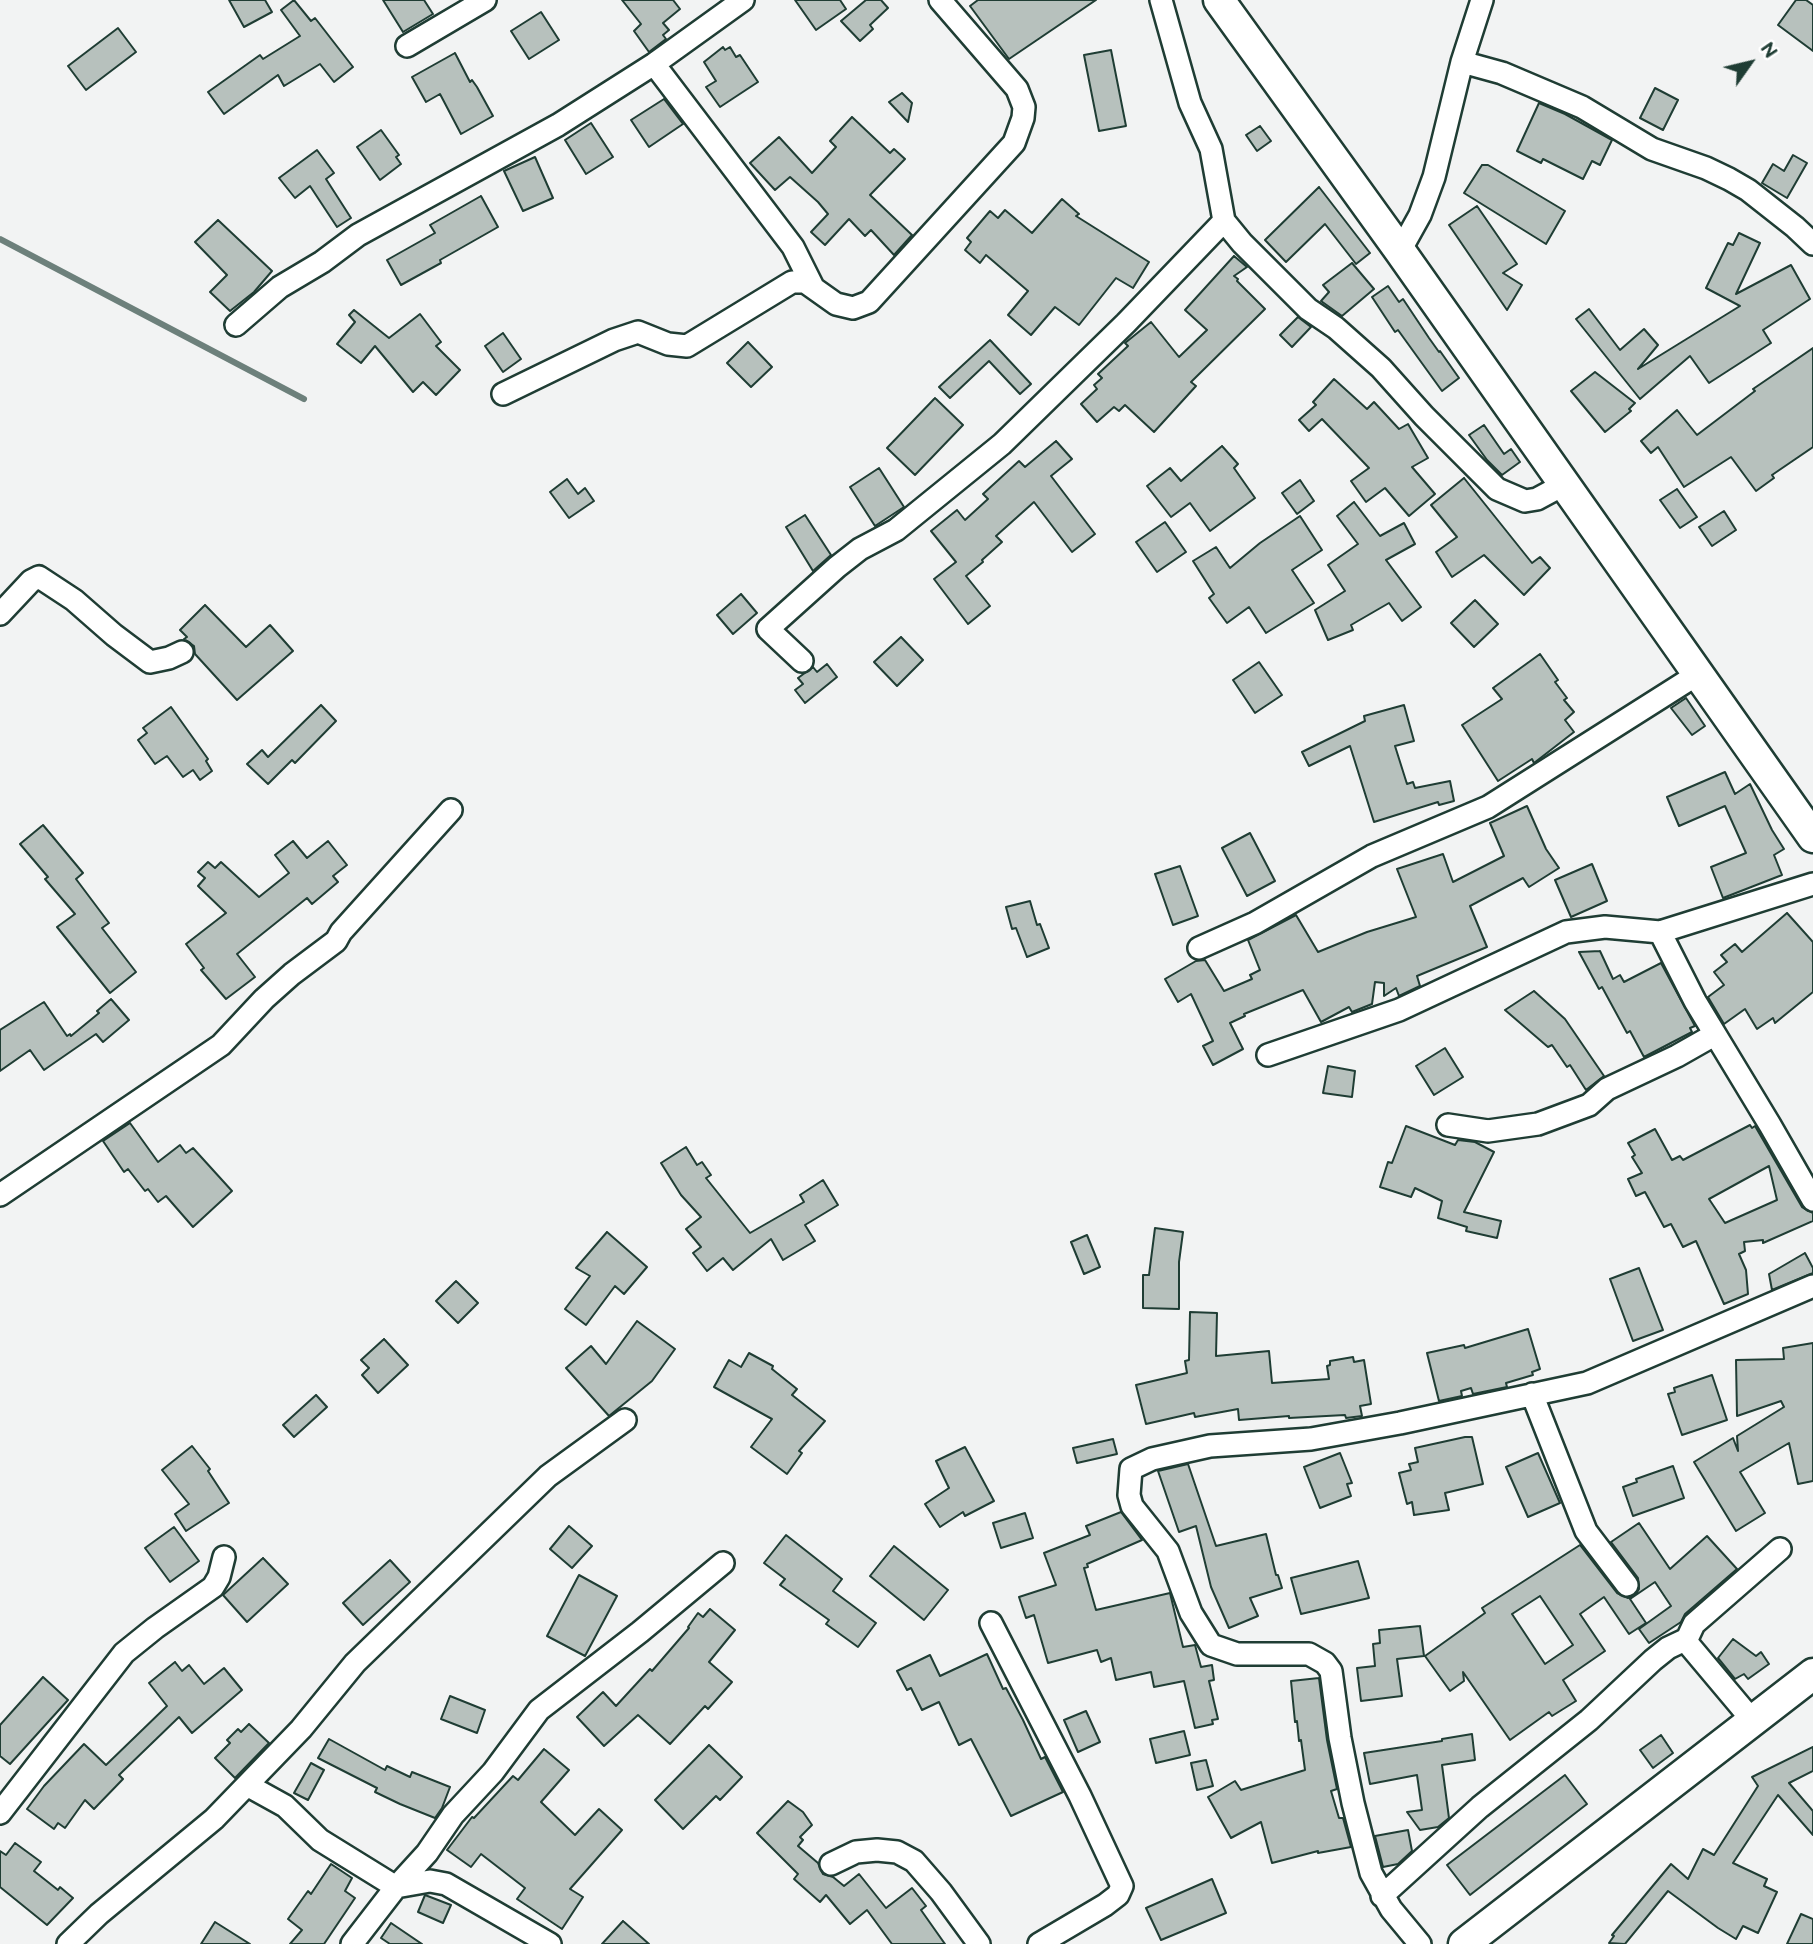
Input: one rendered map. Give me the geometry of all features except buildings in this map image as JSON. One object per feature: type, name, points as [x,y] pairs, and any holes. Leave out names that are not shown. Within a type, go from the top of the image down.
[{"type":"main road","points":[[1219,0],[1400,251],[1813,837]]},
{"type":"main road","points":[[1464,1944],[1813,1674]]},
{"type":"street","points":[[407,46],[485,0]]},
{"type":"street","points":[[723,0],[743,0]]},
{"type":"street","points":[[236,325],[280,287],[322,262],[358,235],[558,125],[654,64],[743,0]]},
{"type":"street","points":[[503,394],[614,340],[638,332],[668,344],[687,346],[792,282],[805,282],[836,304],[853,308],[869,302],[1014,143],[1023,118],[1024,107],[1017,89],[940,0]]},
{"type":"street","points":[[1161,0],[1190,103],[1211,149],[1224,221],[1242,243],[1308,309],[1336,328],[1381,368],[1424,416],[1497,489],[1525,501],[1537,499],[1563,485]]},
{"type":"street","points":[[1400,251],[1420,215],[1434,177],[1462,62],[1482,0]]},
{"type":"street","points":[[1462,62],[1502,73],[1582,107],[1652,149],[1729,179],[1748,190],[1813,244]]},
{"type":"street","points":[[654,64],[793,247],[813,287]]},
{"type":"street","points":[[802,662],[768,629],[817,582],[860,549],[896,530],[1002,444],[1126,323],[1224,221]]},
{"type":"street","points":[[0,614],[31,581],[39,577],[74,600],[150,662],[182,652]]},
{"type":"street","points":[[1199,948],[1255,923],[1372,856],[1488,807],[1698,674]]},
{"type":"street","points":[[0,1195],[221,1045],[264,999],[336,941],[341,932],[451,810]]},
{"type":"street","points":[[1268,1055],[1399,1010],[1566,932],[1605,928],[1660,932],[1813,884]]},
{"type":"street","points":[[1660,932],[1714,1035],[1813,1200]]},
{"type":"street","points":[[1448,1125],[1488,1130],[1538,1124],[1589,1105],[1607,1089],[1678,1056],[1714,1035]]},
{"type":"street","points":[[1420,1944],[1382,1896],[1371,1873],[1353,1803],[1331,1671],[1325,1663],[1309,1654],[1237,1654],[1211,1645],[1191,1613],[1168,1551],[1132,1506],[1129,1495],[1131,1469],[1152,1459],[1210,1446],[1311,1440],[1587,1382],[1813,1286]]},
{"type":"street","points":[[1532,1394],[1586,1531],[1627,1586]]},
{"type":"street","points":[[68,1944],[99,1914],[214,1819],[301,1729],[355,1663],[548,1476],[625,1420]]},
{"type":"street","points":[[1752,1720],[1689,1645],[1687,1639],[1693,1624],[1780,1549]]},
{"type":"street","points":[[0,1813],[124,1653],[213,1587],[219,1577],[224,1557]]},
{"type":"street","points":[[352,1944],[396,1887],[427,1853],[453,1815],[494,1772],[539,1710],[640,1632],[723,1563]]},
{"type":"street","points":[[991,1623],[1080,1796],[1122,1885],[1118,1895],[1105,1905],[1039,1944]]},
{"type":"street","points":[[1382,1896],[1480,1807],[1589,1720],[1653,1660],[1668,1648],[1687,1639]]},
{"type":"street","points":[[247,1785],[285,1806],[320,1840],[396,1887],[430,1881],[446,1884],[550,1944]]},
{"type":"street","points":[[831,1864],[856,1852],[877,1850],[897,1852],[914,1861],[941,1892],[979,1944]]},
{"type":"waterway","points":[[0,239],[304,399]]}]
